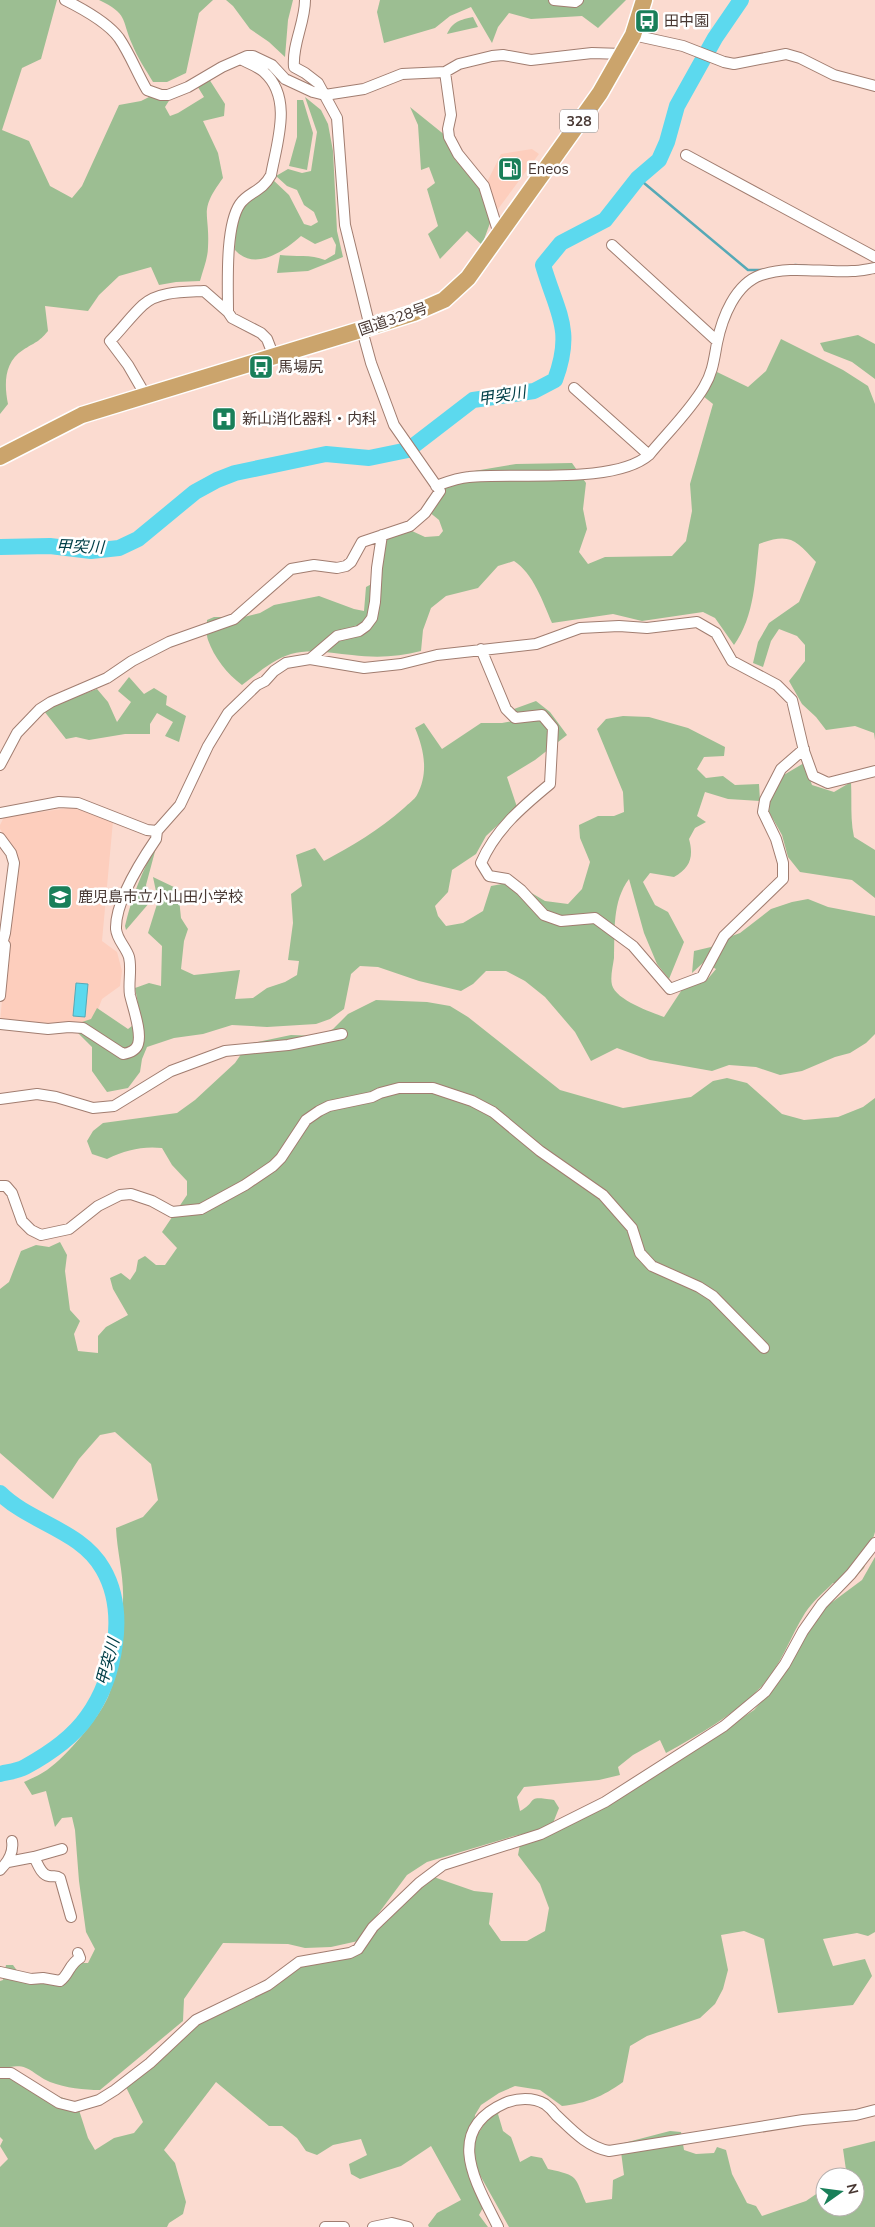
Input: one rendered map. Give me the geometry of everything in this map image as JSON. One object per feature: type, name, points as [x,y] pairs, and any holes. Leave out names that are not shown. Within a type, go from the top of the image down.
[{"type":"highway","name":"国道328号","points":[[0,457],[82,415],[366,329],[414,313],[444,300],[468,278],[600,93],[634,35],[644,0]]},
{"type":"street","points":[[65,0],[108,27],[117,36],[147,90],[161,95],[188,87],[222,66],[252,56],[272,65],[286,79],[313,92],[325,95],[364,89],[402,74],[445,72],[459,64],[498,55],[531,60],[592,53],[623,54]]},
{"type":"street","points":[[0,765],[17,733],[40,709],[51,702],[107,678],[132,661],[169,642],[234,619],[291,569],[314,565],[337,568],[346,566],[351,562],[362,542],[410,526],[417,521],[440,491],[394,425],[371,363],[345,225],[337,118],[325,95],[310,76],[294,68],[293,53],[305,10],[305,0]]},
{"type":"street","points":[[554,0],[575,2],[578,0]]},
{"type":"street","points":[[634,35],[683,46],[734,64],[786,54],[800,58],[834,75],[875,86]]},
{"type":"street","points":[[228,312],[228,270],[235,211],[243,200],[267,184],[271,176],[281,118],[277,89],[271,80],[262,70],[240,59]]},
{"type":"street","points":[[445,72],[451,115],[448,128],[449,137],[458,154],[484,186],[499,234]]},
{"type":"street","points":[[686,155],[875,257]]},
{"type":"street","points":[[612,245],[717,341]]},
{"type":"street","points":[[436,486],[471,477],[536,477],[613,471],[639,464],[649,455],[703,389],[712,373],[717,341],[734,296],[746,284],[760,276],[784,270],[853,271],[875,268]]},
{"type":"street","points":[[146,396],[128,364],[110,340],[144,304],[177,292],[204,291],[228,312],[232,318],[260,333],[267,339],[274,357]]},
{"type":"street","points":[[574,388],[649,455]]},
{"type":"street","points":[[310,659],[337,636],[359,631],[372,618],[375,602],[376,568],[382,535]]},
{"type":"street","points":[[0,1024],[48,1029],[82,1028],[123,1054],[136,1049],[139,1043],[136,1016],[130,994],[130,960],[126,949],[119,940],[116,929],[120,908],[130,881],[156,839],[158,830],[180,805],[208,746],[228,713],[257,685],[265,681],[274,671],[286,663],[310,659],[364,668],[402,664],[437,655],[536,644],[580,628],[619,626],[647,628],[697,622],[716,633],[732,661],[783,689],[792,700],[813,776],[828,783],[875,771]]},
{"type":"street","points":[[481,649],[506,709],[515,718],[542,715],[553,728],[550,784],[524,805],[489,844],[481,863],[489,876],[507,879],[521,890],[544,915],[561,921],[596,918],[633,946],[670,989],[702,977],[724,936],[783,879],[783,863],[776,838],[763,812],[765,800],[781,769],[804,749]]},
{"type":"street","points":[[0,812],[59,802],[78,803],[147,830],[158,830]]},
{"type":"street","points":[[0,838],[11,853],[14,863],[5,933],[0,996]]},
{"type":"street","points":[[0,952],[5,933]]},
{"type":"street","points":[[0,1099],[38,1094],[56,1097],[93,1108],[114,1106],[171,1072],[224,1051],[288,1045],[342,1034]]},
{"type":"street","points":[[0,1186],[6,1186],[12,1193],[22,1221],[31,1230],[40,1235],[69,1229],[98,1206],[120,1195],[131,1194],[152,1201],[172,1212],[201,1209],[246,1185],[273,1166],[281,1158],[306,1120],[319,1111],[329,1106],[372,1097],[399,1088],[433,1088],[472,1101],[493,1112],[540,1151],[603,1195],[632,1228],[640,1253],[652,1266],[713,1296],[764,1348]]},
{"type":"street","points":[[0,2072],[11,2073],[59,2103],[75,2107],[99,2100],[116,2090],[150,2063],[196,2020],[225,2004],[268,1985],[299,1962],[350,1953],[358,1949],[373,1927],[419,1883],[443,1865],[541,1834],[605,1802],[724,1726],[765,1692],[786,1664],[803,1630],[822,1604],[852,1574],[875,1543]]},
{"type":"street","points":[[0,1870],[8,1862],[12,1852],[12,1841]]},
{"type":"street","points":[[8,1862],[34,1858],[62,1849]]},
{"type":"street","points":[[34,1858],[43,1874],[60,1878],[71,1917]]},
{"type":"street","points":[[0,1972],[31,1979],[43,1978],[60,1981],[64,1978],[72,1962],[80,1958],[78,1953]]},
{"type":"street","points":[[498,2227],[472,2174],[468,2157],[470,2140],[478,2123],[492,2109],[511,2100],[528,2098],[545,2104],[589,2144],[609,2151],[875,2110]]},
{"type":"street","points":[[373,2227],[392,2223],[408,2227]]},
{"type":"street","points":[[325,2227],[344,2227]]},
{"type":"shaded area","name":"Eneos","points":[[532,149],[539,154],[495,213],[486,184],[501,154]]},
{"type":"shaded area","name":"鹿児島市立小山田小学校","points":[[69,808],[82,810],[113,821],[102,941],[117,952],[122,971],[120,986],[102,999],[91,1028],[0,1023],[15,851],[0,829],[0,825],[4,817]]},
{"type":"green space","points":[[0,0],[57,0],[41,59],[22,68],[2,130],[29,141],[50,186],[72,198],[82,186],[119,105],[141,101],[161,91],[174,93],[165,107],[170,116],[204,97],[196,84],[209,79],[225,104],[224,116],[203,121],[218,153],[223,178],[210,198],[208,205],[208,251],[200,281],[159,285],[151,267],[119,276],[99,295],[88,311],[45,306],[48,331],[12,361],[6,381],[8,404],[0,414]]},
{"type":"green space","points":[[99,0],[213,0],[199,13],[186,73],[167,82],[153,82],[134,49],[119,13]]},
{"type":"green space","points":[[226,0],[293,0],[288,20],[285,57],[269,42],[250,29],[233,6]]},
{"type":"green space","points":[[380,0],[626,0],[598,28],[582,16],[531,19],[509,13],[498,27],[492,43],[471,7],[450,16],[435,28],[384,43],[377,12]]},
{"type":"green space","points":[[473,17],[478,27],[447,34],[457,22]]},
{"type":"green space","points":[[305,97],[321,110],[328,124],[333,151],[337,231],[343,257],[308,271],[277,273],[280,255],[309,256],[325,260],[335,254],[336,245],[332,237],[315,244],[301,236],[278,253],[260,259],[251,259],[235,250],[236,213],[271,178],[289,195],[304,224],[311,226],[318,222],[314,212],[304,205],[297,190],[287,186],[276,176],[288,169],[302,173],[311,171],[317,132]]},
{"type":"green space","points":[[297,100],[303,100],[313,133],[307,170],[289,166],[297,137]]},
{"type":"green space","points":[[410,107],[446,136],[448,146],[456,161],[471,172],[483,191],[490,223],[482,245],[467,231],[440,259],[428,234],[438,226],[427,189],[435,183],[429,167],[421,170],[418,125]]},
{"type":"green space","points":[[858,335],[875,344],[875,379],[852,362],[824,351],[820,343]]},
{"type":"green space","points":[[781,339],[843,370],[868,386],[875,404],[875,740],[874,733],[855,726],[826,730],[802,704],[789,681],[805,661],[805,645],[797,636],[779,629],[771,641],[763,667],[753,663],[758,642],[769,623],[799,602],[816,562],[797,543],[785,539],[770,540],[759,544],[750,609],[741,634],[734,645],[715,618],[703,612],[642,621],[613,614],[552,623],[532,580],[521,566],[514,561],[498,566],[478,588],[446,596],[431,608],[423,630],[421,651],[404,655],[378,657],[321,651],[299,652],[278,659],[242,685],[236,681],[217,659],[207,635],[207,620],[214,617],[244,617],[260,613],[274,605],[319,596],[364,611],[366,587],[379,580],[385,531],[399,525],[425,537],[439,536],[443,531],[439,520],[423,507],[427,499],[456,474],[516,464],[572,463],[586,483],[583,509],[587,529],[579,552],[588,564],[605,557],[672,556],[686,541],[692,511],[690,484],[713,404],[703,396],[717,372],[748,387],[766,371]]},
{"type":"green space","points":[[129,677],[144,694],[154,688],[167,696],[166,705],[186,716],[179,742],[165,736],[173,722],[157,713],[150,724],[150,734],[125,734],[89,740],[76,737],[66,739],[44,711],[59,703],[97,689],[108,702],[117,722],[131,702],[118,691]]},
{"type":"green space","points":[[536,701],[550,712],[567,735],[535,760],[507,777],[517,807],[486,836],[476,854],[452,870],[448,892],[435,906],[438,916],[446,926],[463,923],[483,911],[491,886],[513,882],[545,901],[568,904],[582,889],[590,862],[580,838],[579,825],[598,816],[614,816],[624,812],[623,792],[597,729],[606,719],[623,716],[649,717],[688,728],[725,747],[724,756],[704,757],[697,769],[706,778],[723,776],[735,785],[759,784],[760,801],[728,799],[705,792],[697,816],[706,822],[695,828],[689,839],[691,857],[687,866],[674,877],[650,873],[643,882],[655,905],[668,912],[684,942],[669,979],[657,964],[644,933],[629,879],[617,907],[611,979],[615,990],[620,996],[635,1005],[664,1017],[685,985],[706,981],[716,969],[704,962],[692,973],[694,951],[711,947],[721,940],[740,933],[771,909],[808,899],[828,907],[875,916],[875,1034],[866,1043],[850,1053],[835,1057],[802,1071],[780,1075],[756,1067],[729,1065],[712,1071],[650,1060],[617,1048],[591,1061],[575,1032],[545,997],[525,981],[506,971],[486,971],[473,984],[461,991],[419,981],[378,967],[360,966],[351,974],[344,1009],[330,1019],[316,1024],[267,1027],[232,1025],[203,1034],[174,1038],[147,1047],[142,1059],[140,1072],[128,1088],[107,1092],[92,1071],[92,1047],[78,1033],[79,1023],[91,1019],[97,1008],[128,1029],[141,1019],[135,988],[149,983],[161,986],[162,946],[148,933],[158,901],[153,877],[178,889],[181,918],[188,929],[184,941],[181,969],[194,975],[240,970],[235,999],[253,998],[267,988],[285,982],[297,975],[299,961],[288,960],[293,923],[291,894],[302,886],[296,855],[315,848],[324,861],[375,830],[395,816],[415,798],[421,787],[424,761],[421,744],[415,728],[424,723],[442,749],[481,723],[502,723],[518,720],[514,709]]},
{"type":"green space","points":[[804,763],[812,785],[834,792],[851,782],[854,837],[875,850],[875,898],[852,880],[800,872],[788,857],[782,835],[769,812],[771,792],[782,776]]},
{"type":"green space","points":[[157,844],[146,885],[150,902],[126,930],[125,926],[134,894]]},
{"type":"green space","points":[[376,1000],[427,1002],[450,1006],[468,1017],[560,1090],[623,1108],[691,1097],[713,1081],[727,1078],[747,1083],[782,1114],[804,1120],[838,1117],[863,1107],[875,1098],[875,1532],[864,1568],[848,1585],[833,1583],[815,1601],[805,1613],[779,1662],[767,1680],[750,1698],[727,1716],[666,1753],[660,1740],[633,1755],[618,1767],[620,1775],[599,1780],[524,1787],[517,1797],[520,1811],[535,1799],[554,1800],[559,1808],[551,1828],[514,1836],[427,1862],[407,1875],[358,1941],[331,1947],[305,1948],[288,1944],[223,1943],[184,1999],[183,2021],[100,2090],[88,2090],[56,2084],[23,2067],[17,2066],[0,2069],[0,1981],[3,1980],[6,1965],[13,1965],[18,1972],[47,1974],[63,1979],[76,1963],[88,1963],[95,1949],[86,1932],[72,1817],[62,1818],[55,1827],[46,1791],[32,1795],[24,1782],[44,1772],[64,1756],[90,1726],[108,1697],[118,1662],[122,1624],[123,1591],[116,1528],[143,1517],[158,1500],[151,1464],[115,1432],[100,1435],[79,1459],[53,1499],[0,1453],[0,1289],[9,1282],[21,1251],[36,1245],[49,1247],[60,1242],[67,1255],[65,1271],[70,1310],[80,1321],[74,1334],[78,1351],[98,1353],[98,1336],[106,1327],[128,1315],[113,1289],[110,1278],[121,1273],[130,1280],[136,1271],[138,1260],[145,1256],[156,1265],[165,1265],[177,1248],[162,1232],[187,1195],[187,1181],[172,1165],[162,1148],[134,1149],[107,1159],[92,1154],[87,1141],[93,1131],[103,1123],[177,1113],[195,1100],[235,1063],[248,1044],[291,1035],[319,1036],[333,1029],[348,1014]]},
{"type":"green space","points":[[875,1557],[875,1932],[868,1936],[857,1933],[823,1939],[833,1966],[865,1959],[872,1976],[853,2005],[778,2013],[764,1939],[744,1931],[721,1935],[728,1970],[723,1989],[715,2004],[700,2018],[647,2036],[630,2046],[623,2082],[608,2092],[587,2101],[571,2105],[562,2106],[540,2090],[515,2086],[499,2093],[481,2105],[475,2115],[474,2127],[465,2151],[468,2169],[485,2204],[479,2215],[488,2227],[429,2227],[428,2225],[437,2213],[461,2200],[431,2146],[401,2166],[360,2179],[351,2174],[349,2164],[367,2155],[361,2139],[333,2145],[317,2155],[306,2151],[297,2138],[282,2126],[269,2126],[216,2082],[164,2150],[175,2163],[186,2202],[183,2214],[169,2223],[167,2227],[0,2227],[0,2167],[8,2159],[0,2146],[3,2140],[0,2137],[0,2077],[12,2076],[31,2086],[66,2099],[78,2107],[88,2138],[95,2150],[114,2138],[134,2133],[143,2122],[124,2083],[197,2019],[300,1962],[356,1947],[428,1875],[474,1891],[493,1893],[489,1924],[501,1941],[527,1941],[545,1931],[549,1908],[540,1884],[518,1855],[521,1839],[602,1799],[658,1762],[704,1743],[754,1710],[771,1691],[804,1623],[862,1580]]},
{"type":"green space","points":[[505,2107],[498,2114],[503,2131],[511,2137],[520,2162],[531,2156],[542,2158],[548,2169],[571,2176],[577,2182],[586,2203],[612,2199],[613,2180],[624,2175],[620,2144],[670,2131],[681,2132],[684,2150],[696,2154],[714,2153],[717,2147],[726,2150],[732,2174],[747,2203],[756,2206],[762,2216],[806,2201],[815,2195],[815,2217],[865,2217],[865,2167],[846,2167],[843,2149],[875,2141],[875,2227],[509,2227],[476,2168],[472,2149],[478,2134],[489,2116]]},
{"type":"water","points":[[76,983],[88,984],[85,1017],[73,1016]]},
{"type":"waterway","name":"甲突川","points":[[0,547],[50,546],[91,551],[119,548],[138,539],[195,492],[235,473],[326,454],[369,458],[408,450],[473,400],[534,391],[555,380],[561,362],[563,334],[558,309],[543,265],[561,243],[605,220],[638,178],[659,160],[667,142],[677,106],[715,38],[741,0]]},
{"type":"waterway","points":[[638,178],[748,270],[763,270]]},
{"type":"waterway","points":[[795,265],[807,266]]},
{"type":"waterway","name":"甲突川","points":[[0,1493],[26,1512],[69,1536],[93,1556],[103,1569],[111,1586],[116,1624],[115,1645],[111,1664],[97,1701],[87,1717],[67,1738],[42,1757],[22,1768],[0,1774]]},
{"type":"place","name":"田中園","points":[[647,21]]},
{"type":"place","name":"Eneos","points":[[510,169]]},
{"type":"place","name":"馬場尻","points":[[261,367]]},
{"type":"place","name":"新山消化器科・内科","points":[[224,419]]},
{"type":"place","name":"鹿児島市立小山田小学校","points":[[60,897]]}]
